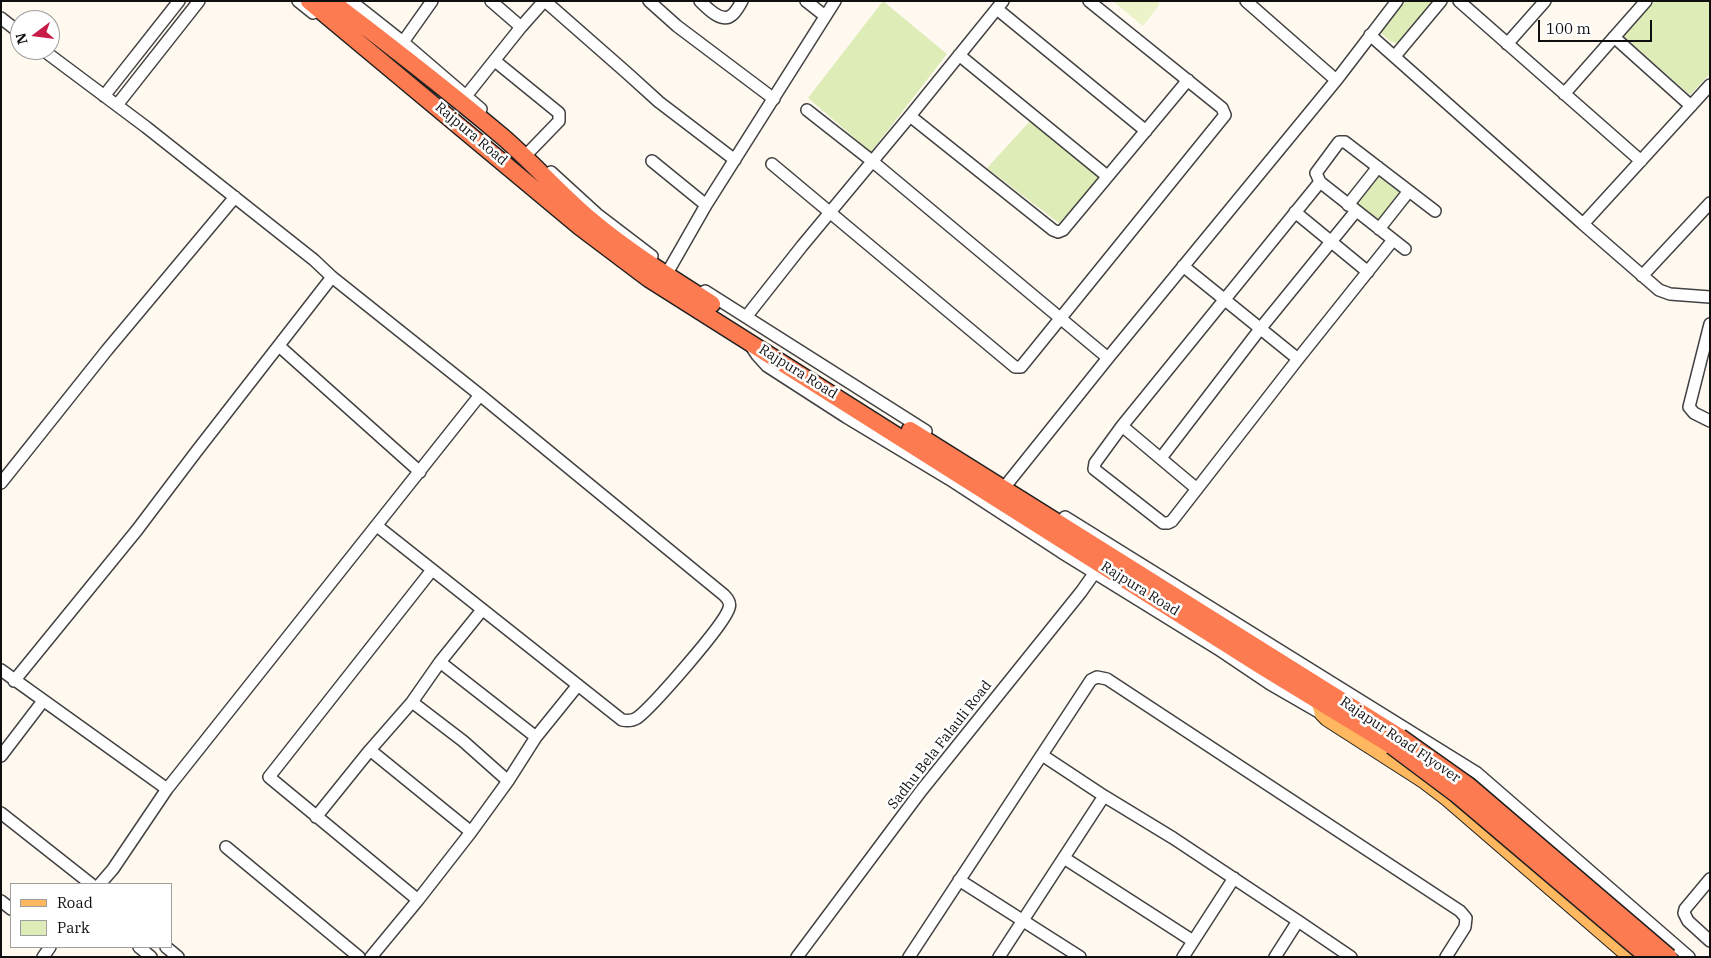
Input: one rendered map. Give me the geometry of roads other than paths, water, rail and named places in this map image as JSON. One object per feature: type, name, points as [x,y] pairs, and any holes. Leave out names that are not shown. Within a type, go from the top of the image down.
[{"type":"highway","name":"Rajpura Road","points":[[309,1],[613,252],[649,279],[749,341],[1003,489]]},
{"type":"highway","name":"Rajpura Road","points":[[331,1],[463,104],[583,208],[613,238],[652,267],[1040,513],[1101,563],[1320,707]]},
{"type":"highway","name":"Rajapur Road Flyover","points":[[1101,563],[1468,786],[1669,957]]},
{"type":"highway","name":"Rajapur Road Flyover","points":[[1320,707],[1396,742],[1638,956]]},
{"type":"main road","points":[[1320,707],[1327,719],[1422,780],[1447,799],[1638,956]]},
{"type":"street","points":[[104,96],[179,1]]},
{"type":"street","points":[[117,105],[199,1]]},
{"type":"street","points":[[298,1],[437,112],[567,224],[586,238],[613,252]]},
{"type":"street","points":[[351,1],[466,96],[529,152],[583,208],[1003,489],[1477,773],[1689,957]]},
{"type":"street","points":[[402,42],[432,1]]},
{"type":"street","points":[[492,1],[521,27]]},
{"type":"street","points":[[466,96],[544,1],[628,73],[658,102],[735,160]]},
{"type":"street","points":[[649,1],[677,26],[774,99]]},
{"type":"street","points":[[700,1],[723,18],[732,16],[742,1]]},
{"type":"street","points":[[806,1],[825,16]]},
{"type":"street","points":[[670,268],[706,205],[835,1]]},
{"type":"street","points":[[772,164],[1014,367],[1019,368],[1023,366],[1225,115],[1222,108],[1089,1]]},
{"type":"street","points":[[1246,1],[1336,80]]},
{"type":"street","points":[[1003,489],[1336,80],[1397,1]]},
{"type":"street","points":[[1395,56],[1441,1]]},
{"type":"street","points":[[1459,1],[1641,162]]},
{"type":"street","points":[[1507,44],[1545,1]]},
{"type":"street","points":[[1564,94],[1646,1]]},
{"type":"street","points":[[746,317],[1000,5],[1146,131]]},
{"type":"street","points":[[1370,35],[1642,276],[1665,293],[1710,297]]},
{"type":"street","points":[[1614,37],[1691,106]]},
{"type":"street","points":[[959,55],[1108,176]]},
{"type":"street","points":[[56,60],[235,197],[480,395],[728,600],[729,611],[660,696],[636,718],[626,721],[622,720],[377,526]]},
{"type":"street","points":[[494,61],[559,113],[559,121],[529,152]]},
{"type":"street","points":[[910,116],[1056,232],[1064,230],[1188,80]]},
{"type":"street","points":[[1583,224],[1710,85]]},
{"type":"street","points":[[807,110],[1108,358]]},
{"type":"street","points":[[1405,249],[1320,182],[1316,173],[1339,142],[1345,142],[1435,211]]},
{"type":"street","points":[[652,161],[706,205]]},
{"type":"street","points":[[1161,458],[1260,329],[1331,242],[1378,167]]},
{"type":"street","points":[[1320,182],[1122,426],[1093,466],[1096,472],[1159,520],[1165,523],[1174,518],[1393,240]]},
{"type":"street","points":[[1379,229],[1409,191]]},
{"type":"street","points":[[1,483],[107,350],[235,197]]},
{"type":"street","points":[[1642,276],[1710,203]]},
{"type":"street","points":[[1295,212],[1368,272]]},
{"type":"street","points":[[1183,266],[1298,359]]},
{"type":"street","points":[[14,681],[137,530],[332,277]]},
{"type":"street","points":[[1710,324],[1689,407],[1694,413],[1710,421]]},
{"type":"street","points":[[749,341],[754,351],[768,366],[846,417],[949,479],[1061,552],[1101,563]]},
{"type":"street","points":[[279,346],[420,472]]},
{"type":"street","points":[[101,883],[113,869],[167,789],[480,395]]},
{"type":"street","points":[[1122,426],[1197,489]]},
{"type":"street","name":"Sadhu Bela Falauli Road","points":[[797,957],[921,791],[1075,599],[1101,563]]},
{"type":"street","points":[[418,900],[269,777],[432,570]]},
{"type":"street","points":[[316,817],[412,702],[440,662],[482,610]]},
{"type":"street","points":[[440,662],[536,736]]},
{"type":"street","points":[[1,670],[167,789]]},
{"type":"street","points":[[909,957],[1091,680],[1100,677],[1107,679],[1460,911],[1466,918],[1465,927],[1446,957]]},
{"type":"street","points":[[371,957],[471,832],[508,781],[536,736],[578,685]]},
{"type":"street","points":[[1,756],[43,701]]},
{"type":"street","points":[[412,702],[463,741],[508,781]]},
{"type":"street","points":[[370,750],[471,832]]},
{"type":"street","points":[[1042,755],[1173,838],[1351,957]]},
{"type":"street","points":[[999,957],[1104,796]]},
{"type":"street","points":[[1,813],[91,883]]},
{"type":"street","points":[[226,847],[359,957]]},
{"type":"street","points":[[1064,858],[1193,941]]},
{"type":"street","points":[[1183,957],[1234,878]]},
{"type":"street","points":[[1710,879],[1685,908],[1684,913],[1688,921],[1710,941]]},
{"type":"street","points":[[959,880],[1080,957]]},
{"type":"street","points":[[1275,957],[1298,921]]},
{"type":"street","points":[[1638,956],[1657,930]]},
{"type":"street","points":[[141,948],[151,957]]},
{"type":"street","points":[[167,948],[178,957]]}]
